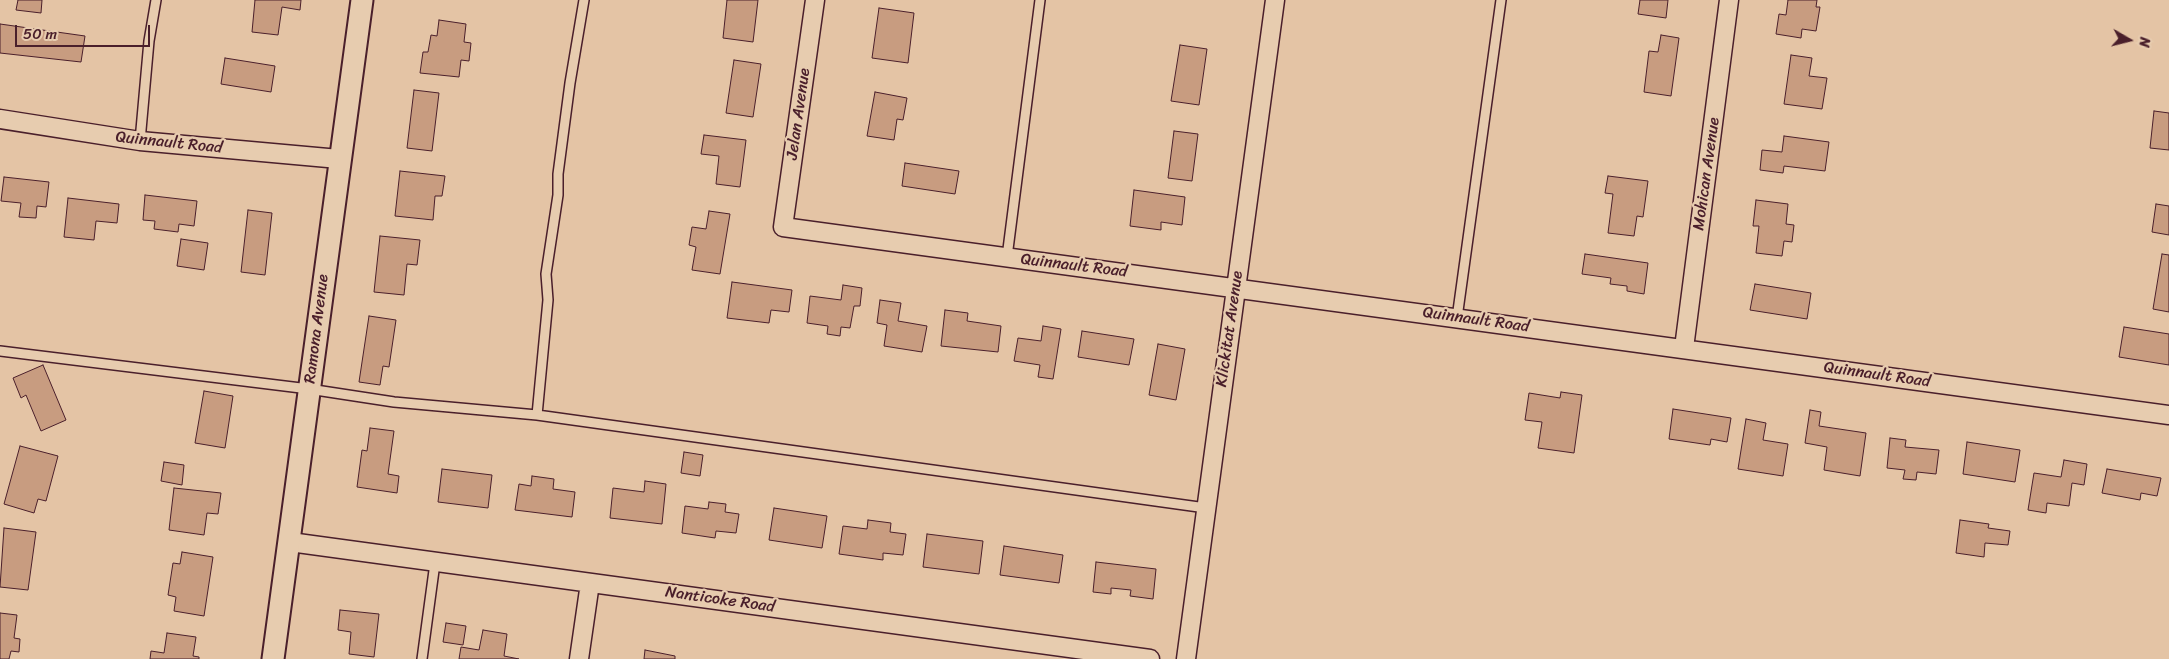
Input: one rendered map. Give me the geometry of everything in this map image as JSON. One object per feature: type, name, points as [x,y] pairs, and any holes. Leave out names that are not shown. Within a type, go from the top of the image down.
[{"type":"street","name":"Ramona Avenue","points":[[273,659],[290,542],[338,159],[362,0]]},
{"type":"street","name":"Jelan Avenue","points":[[782,227],[814,0]]},
{"type":"street","name":"Klickitat Avenue","points":[[1186,659],[1275,0]]},
{"type":"street","name":"Mohican Avenue","points":[[1684,348],[1730,0]]},
{"type":"street","name":"Quinnault Road","points":[[0,119],[140,141],[338,159]]},
{"type":"street","name":"Quinnault Road","points":[[782,227],[1236,287],[2169,415]]},
{"type":"street","name":"Nanticoke Road","points":[[290,542],[1150,659]]},
{"type":"street","points":[[579,659],[590,583]]},
{"type":"lane","points":[[140,141],[149,41],[156,0]]},
{"type":"lane","points":[[537,416],[548,300],[546,274],[558,195],[558,174],[568,101],[584,0]]},
{"type":"lane","points":[[1007,257],[1040,0]]},
{"type":"lane","points":[[1457,318],[1501,0]]},
{"type":"lane","points":[[0,351],[309,389],[394,402],[537,416],[1206,508]]},
{"type":"lane","points":[[422,659],[435,563]]},
{"type":"building","points":[[18,0],[42,0],[41,13],[16,10]]},
{"type":"building","points":[[255,0],[301,0],[300,10],[282,7],[278,35],[252,32]]},
{"type":"building","points":[[727,0],[758,0],[753,42],[723,38]]},
{"type":"building","points":[[1640,0],[1668,0],[1666,18],[1638,14]]},
{"type":"building","points":[[1788,0],[1817,0],[1816,7],[1820,7],[1816,31],[1802,29],[1801,38],[1776,34],[1779,14],[1786,15]]},
{"type":"building","points":[[879,8],[914,13],[908,63],[872,58]]},
{"type":"building","points":[[439,20],[466,24],[464,42],[471,43],[469,61],[461,60],[459,77],[420,73],[423,52],[428,52],[431,35],[437,36]]},
{"type":"building","points":[[0,24],[85,36],[81,62],[0,53]]},
{"type":"building","points":[[1661,35],[1679,38],[1671,96],[1644,92],[1649,51],[1658,52]]},
{"type":"building","points":[[1180,45],[1207,49],[1199,105],[1171,101]]},
{"type":"building","points":[[1791,55],[1812,58],[1809,76],[1827,78],[1822,109],[1784,104]]},
{"type":"building","points":[[225,58],[275,66],[271,92],[221,84]]},
{"type":"building","points":[[734,60],[761,64],[753,117],[726,113]]},
{"type":"building","points":[[414,90],[439,93],[432,151],[407,148]]},
{"type":"building","points":[[875,92],[907,98],[903,120],[897,119],[894,140],[867,136]]},
{"type":"building","points":[[2154,111],[2169,113],[2169,150],[2150,148]]},
{"type":"building","points":[[1174,131],[1198,134],[1192,181],[1168,178]]},
{"type":"building","points":[[704,135],[746,140],[740,187],[716,184],[719,156],[701,154]]},
{"type":"building","points":[[1784,136],[1829,142],[1825,171],[1784,166],[1783,173],[1760,170],[1762,150],[1782,152]]},
{"type":"building","points":[[905,163],[959,171],[955,194],[902,186]]},
{"type":"building","points":[[400,171],[445,176],[442,196],[435,196],[433,220],[395,216]]},
{"type":"building","points":[[1608,176],[1648,181],[1643,217],[1637,216],[1634,236],[1608,233],[1613,194],[1605,193]]},
{"type":"building","points":[[4,177],[49,182],[46,207],[37,206],[36,218],[19,217],[21,203],[1,201]]},
{"type":"building","points":[[1134,190],[1185,197],[1182,225],[1161,222],[1161,230],[1130,226]]},
{"type":"building","points":[[145,195],[197,201],[194,226],[179,224],[178,232],[154,229],[155,221],[143,220]]},
{"type":"building","points":[[68,198],[119,204],[117,223],[96,221],[94,240],[64,237]]},
{"type":"building","points":[[1756,200],[1788,204],[1786,224],[1794,225],[1792,242],[1784,241],[1782,256],[1756,253],[1759,226],[1753,226]]},
{"type":"building","points":[[2156,204],[2169,206],[2169,235],[2152,232]]},
{"type":"building","points":[[248,210],[272,213],[265,275],[241,272]]},
{"type":"building","points":[[709,211],[730,214],[720,274],[692,270],[696,247],[689,245],[692,227],[706,229]]},
{"type":"building","points":[[380,236],[420,240],[417,265],[407,264],[404,295],[374,292]]},
{"type":"building","points":[[181,239],[208,243],[204,270],[177,266]]},
{"type":"building","points":[[1585,254],[1648,263],[1644,294],[1627,291],[1627,286],[1610,284],[1611,278],[1582,274]]},
{"type":"building","points":[[2162,254],[2169,255],[2169,312],[2153,309]]},
{"type":"building","points":[[732,282],[792,290],[789,312],[771,310],[769,323],[727,318]]},
{"type":"building","points":[[1755,284],[1811,293],[1807,319],[1750,310]]},
{"type":"building","points":[[843,285],[862,288],[860,306],[854,306],[850,328],[841,327],[840,336],[827,334],[828,326],[807,323],[810,296],[841,300]]},
{"type":"building","points":[[880,300],[901,303],[898,321],[927,326],[922,352],[884,346],[887,325],[877,323]]},
{"type":"building","points":[[945,310],[968,313],[967,321],[1001,326],[998,352],[941,346]]},
{"type":"building","points":[[369,316],[396,320],[389,367],[383,366],[380,385],[359,382]]},
{"type":"building","points":[[1043,326],[1061,329],[1053,379],[1038,377],[1040,365],[1014,361],[1018,338],[1041,341]]},
{"type":"building","points":[[2124,327],[2169,334],[2169,365],[2119,357]]},
{"type":"building","points":[[1082,331],[1134,339],[1129,365],[1078,357]]},
{"type":"building","points":[[1158,344],[1185,349],[1176,400],[1149,395]]},
{"type":"building","points":[[43,365],[66,420],[41,431],[26,395],[21,398],[13,378]]},
{"type":"building","points":[[204,391],[233,396],[225,448],[195,443]]},
{"type":"building","points":[[1561,392],[1582,395],[1574,453],[1538,448],[1542,422],[1525,420],[1529,393],[1560,398]]},
{"type":"building","points":[[1673,409],[1731,418],[1727,442],[1711,439],[1710,445],[1669,439]]},
{"type":"building","points":[[1810,410],[1821,412],[1819,426],[1866,433],[1860,476],[1824,470],[1827,447],[1805,443]]},
{"type":"building","points":[[1746,419],[1766,423],[1763,440],[1788,444],[1783,476],[1738,469]]},
{"type":"building","points":[[370,428],[394,431],[388,474],[399,476],[397,493],[357,487],[362,450],[367,451]]},
{"type":"building","points":[[1890,438],[1906,440],[1905,447],[1939,450],[1936,474],[1917,472],[1916,480],[1903,479],[1905,470],[1887,468]]},
{"type":"building","points":[[1967,442],[2020,450],[2015,482],[1963,474]]},
{"type":"building","points":[[20,446],[58,456],[46,501],[38,499],[34,513],[4,504]]},
{"type":"building","points":[[684,452],[703,455],[700,476],[681,473]]},
{"type":"building","points":[[2064,460],[2087,464],[2084,485],[2072,483],[2069,506],[2047,503],[2046,513],[2028,510],[2034,473],[2061,477]]},
{"type":"building","points":[[164,462],[184,465],[182,485],[161,481]]},
{"type":"building","points":[[442,469],[492,475],[488,508],[438,502]]},
{"type":"building","points":[[2107,469],[2161,478],[2157,496],[2141,493],[2140,500],[2102,493]]},
{"type":"building","points":[[532,476],[554,479],[553,489],[575,492],[572,517],[515,510],[519,484],[531,486]]},
{"type":"building","points":[[645,481],[666,484],[662,524],[610,518],[613,488],[644,492]]},
{"type":"building","points":[[174,488],[221,493],[218,514],[207,513],[204,535],[169,530]]},
{"type":"building","points":[[709,502],[726,504],[725,512],[739,514],[736,533],[716,531],[715,538],[682,533],[685,506],[708,509]]},
{"type":"building","points":[[774,508],[827,516],[822,548],[769,540]]},
{"type":"building","points":[[868,520],[891,523],[890,532],[906,534],[903,555],[883,553],[883,560],[839,554],[843,526],[867,529]]},
{"type":"building","points":[[1960,520],[1989,524],[1988,528],[2010,531],[2008,545],[1985,543],[1984,557],[1956,553]]},
{"type":"building","points":[[4,528],[36,532],[28,590],[0,587]]},
{"type":"building","points":[[927,534],[983,541],[979,574],[923,567]]},
{"type":"building","points":[[1004,546],[1063,555],[1059,583],[1000,575]]},
{"type":"building","points":[[182,552],[213,557],[204,616],[174,611],[176,597],[168,595],[173,563],[180,564]]},
{"type":"building","points":[[1096,562],[1156,569],[1153,599],[1130,596],[1131,590],[1111,588],[1111,594],[1093,592]]},
{"type":"building","points":[[340,610],[379,614],[374,657],[349,654],[351,632],[338,630]]},
{"type":"building","points":[[0,613],[17,615],[14,638],[20,639],[19,652],[11,651],[9,659],[0,659]]},
{"type":"building","points":[[446,623],[466,626],[463,645],[443,642]]},
{"type":"building","points":[[483,630],[507,634],[504,656],[519,659],[459,659],[461,647],[479,650]]},
{"type":"building","points":[[167,633],[196,637],[193,656],[199,657],[199,659],[150,659],[151,651],[164,653]]},
{"type":"building","points":[[645,650],[675,656],[675,659],[644,659]]}]
